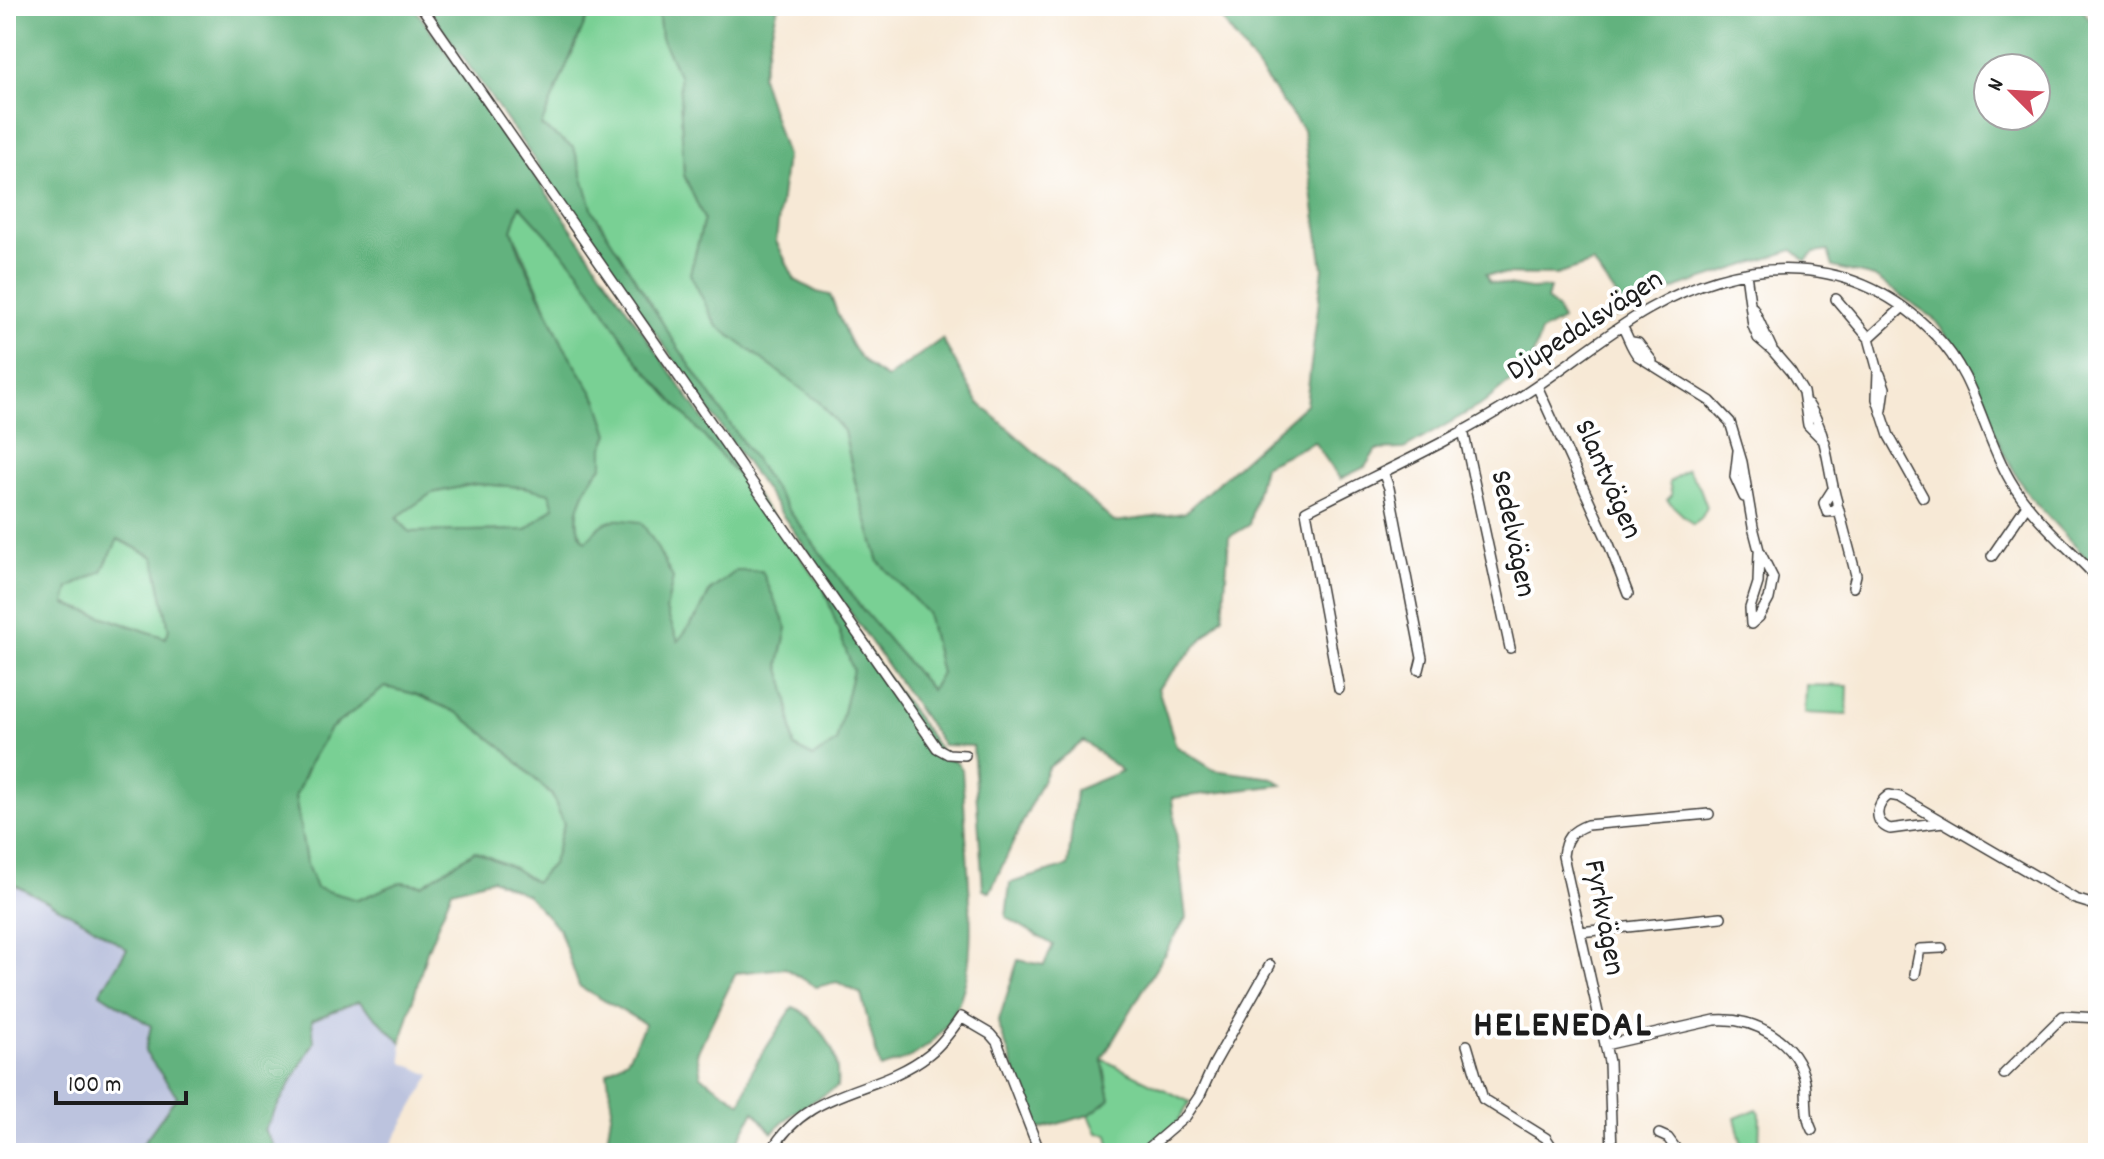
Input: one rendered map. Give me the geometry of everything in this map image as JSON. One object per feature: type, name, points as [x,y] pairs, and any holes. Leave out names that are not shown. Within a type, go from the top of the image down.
[{"type":"street","points":[[421,6],[904,696],[937,748],[948,754],[965,755]]},
{"type":"street","points":[[2094,6],[2098,12]]},
{"type":"street","name":"Djupedalsvägen","points":[[1339,689],[1306,511],[1463,430],[1537,386],[1622,326],[1680,294],[1746,273],[1793,269],[1824,272],[1864,284],[1903,307],[1950,352],[1969,386],[1995,453],[2027,505],[2098,579]]},
{"type":"street","points":[[1746,273],[1751,305],[1772,350],[1791,372],[1816,415],[1825,442],[1833,489],[1824,508],[1833,512],[1838,507],[1856,575],[1853,587]]},
{"type":"street","points":[[1836,299],[1869,338],[1885,388],[1882,410],[1889,436],[1923,497]]},
{"type":"street","points":[[1869,338],[1903,307]]},
{"type":"street","points":[[1622,326],[1632,342],[1638,343],[1653,363],[1724,414],[1730,422],[1742,462],[1759,550],[1758,583],[1750,608],[1751,624],[1769,599],[1773,583],[1770,568],[1759,550]]},
{"type":"street","name":"Slantvägen","points":[[1537,386],[1609,544],[1628,594]]},
{"type":"street","name":"Sedelvägen","points":[[1463,430],[1510,648]]},
{"type":"street","points":[[1383,472],[1389,488],[1422,658],[1419,670]]},
{"type":"street","points":[[1992,556],[2027,505]]},
{"type":"street","points":[[1758,583],[1764,586],[1773,583]]},
{"type":"street","points":[[1943,822],[1890,829],[1878,819],[1877,810],[1881,801],[1889,795],[1900,797],[1943,822],[2075,899],[2098,906]]},
{"type":"street","name":"Fyrkvägen","points":[[1612,1153],[1611,1086],[1605,1045],[1563,856],[1570,834],[1587,825],[1709,814]]},
{"type":"street","points":[[1580,932],[1721,917]]},
{"type":"street","points":[[1915,974],[1920,949],[1942,948]]},
{"type":"street","points":[[1143,1153],[1186,1116],[1270,965]]},
{"type":"street","points":[[2004,1074],[2063,1016],[2098,1018]]},
{"type":"street","points":[[770,1153],[787,1129],[817,1105],[889,1076],[929,1054],[961,1017],[990,1034],[997,1042],[1040,1153]]},
{"type":"street","points":[[1605,1045],[1715,1020],[1730,1019],[1756,1024],[1778,1038],[1798,1063],[1805,1084],[1807,1121],[1812,1130]]},
{"type":"street","points":[[1467,1045],[1483,1099],[1546,1138],[1556,1153]]},
{"type":"street","points":[[1659,1134],[1668,1138],[1679,1153]]},
{"type":"shaded area","points":[[6,880],[84,921],[127,949],[151,1026],[145,1052],[177,1096],[136,1153],[6,1153]]},
{"type":"shaded area","points":[[359,1001],[401,1042],[403,1063],[431,1075],[390,1147],[400,1153],[279,1153],[264,1130],[314,1042],[312,1020]]},
{"type":"green space","points":[[6,6],[413,6],[757,497],[637,360],[578,269],[520,205],[512,230],[520,253],[563,345],[598,401],[609,434],[603,448],[603,465],[580,502],[577,523],[580,533],[586,542],[609,521],[641,522],[673,578],[666,610],[678,641],[698,615],[710,591],[736,571],[762,571],[787,628],[779,664],[788,700],[794,747],[813,757],[836,742],[853,670],[824,589],[946,758],[956,761],[962,769],[971,933],[966,979],[949,1022],[934,1040],[914,1055],[880,1068],[861,994],[837,982],[816,987],[785,968],[736,973],[697,1053],[701,1076],[741,1103],[753,1068],[793,1007],[809,1017],[829,1044],[837,1068],[837,1087],[792,1114],[772,1133],[754,1111],[732,1153],[605,1153],[612,1108],[607,1072],[628,1058],[645,1024],[579,986],[559,929],[527,895],[492,879],[452,890],[427,951],[401,1042],[359,1001],[312,1020],[314,1042],[264,1130],[279,1153],[136,1153],[177,1096],[145,1052],[151,1026],[100,993],[127,949],[84,921],[6,880]],"holes":[[[475,484],[524,487],[549,493],[554,507],[526,530],[410,532],[396,518],[432,493]],[[118,539],[154,557],[169,629],[166,638],[65,604],[69,588],[102,571]],[[385,687],[415,694],[458,713],[503,748],[552,795],[564,824],[553,863],[535,882],[475,851],[422,885],[401,882],[358,900],[316,888],[306,862],[295,797],[310,762],[330,729]]]},
{"type":"green space","points":[[427,6],[592,6],[541,126],[574,148],[593,211],[675,343],[788,509],[862,609],[931,690],[941,673],[927,613],[879,562],[844,431],[819,402],[716,325],[690,274],[704,219],[684,175],[679,75],[661,38],[658,6],[778,6],[761,76],[786,156],[776,241],[795,280],[830,295],[856,353],[887,378],[942,339],[978,402],[1114,522],[1184,513],[1306,404],[1323,268],[1303,130],[1212,6],[2080,6],[2098,31],[2098,571],[2029,496],[2004,454],[1964,358],[1932,317],[1874,277],[1833,267],[1828,251],[1814,253],[1806,261],[1793,250],[1679,287],[1616,318],[1613,312],[1622,304],[1593,263],[1556,275],[1486,274],[1490,282],[1531,289],[1550,288],[1547,300],[1557,309],[1562,320],[1541,332],[1530,365],[1484,403],[1404,449],[1376,450],[1365,467],[1340,479],[1314,442],[1263,466],[1249,525],[1229,537],[1223,616],[1158,688],[1176,746],[1214,770],[1273,778],[1282,785],[1172,798],[1186,918],[1102,1059],[1110,1099],[1089,1115],[1036,1130],[998,1023],[1018,960],[1044,965],[1053,945],[1006,917],[1010,883],[1068,866],[1076,790],[1122,771],[1084,741],[1048,768],[990,892],[983,889],[973,746],[943,745]]},
{"type":"green space","points":[[592,6],[658,6],[661,38],[679,74],[684,175],[704,219],[690,274],[819,402],[844,431],[855,482],[879,562],[927,613],[941,673],[931,690],[862,609],[788,509],[675,343],[593,211],[574,149],[540,126]]},
{"type":"green space","points":[[520,205],[578,269],[637,360],[757,497],[824,589],[853,670],[836,742],[813,757],[794,747],[788,700],[779,664],[786,628],[762,572],[710,590],[698,615],[678,642],[666,610],[673,578],[586,543],[580,534],[580,502],[603,465],[598,401],[563,345],[512,230]]},
{"type":"green space","points":[[1687,469],[1700,488],[1707,507],[1701,519],[1693,525],[1667,500],[1672,495],[1669,482]]},
{"type":"green space","points":[[475,484],[549,492],[554,507],[526,530],[410,532],[396,517],[432,493]]},
{"type":"green space","points":[[117,539],[154,557],[169,629],[166,638],[64,603],[69,588],[102,571]]},
{"type":"green space","points":[[1806,685],[1848,686],[1847,715],[1805,713]]},
{"type":"green space","points":[[385,687],[415,694],[458,713],[503,748],[552,796],[564,824],[553,863],[535,882],[475,851],[422,885],[401,882],[358,900],[315,888],[306,862],[295,797],[310,762],[330,729]]},
{"type":"green space","points":[[1102,1059],[1190,1102],[1155,1153],[1111,1153],[1108,1134],[1097,1133],[1089,1115],[1110,1099]]},
{"type":"green space","points":[[1757,1109],[1760,1113],[1759,1153],[1744,1153],[1735,1118]]},
{"type":"district","name":"HELENEDAL","points":[[1563,1027]]}]
